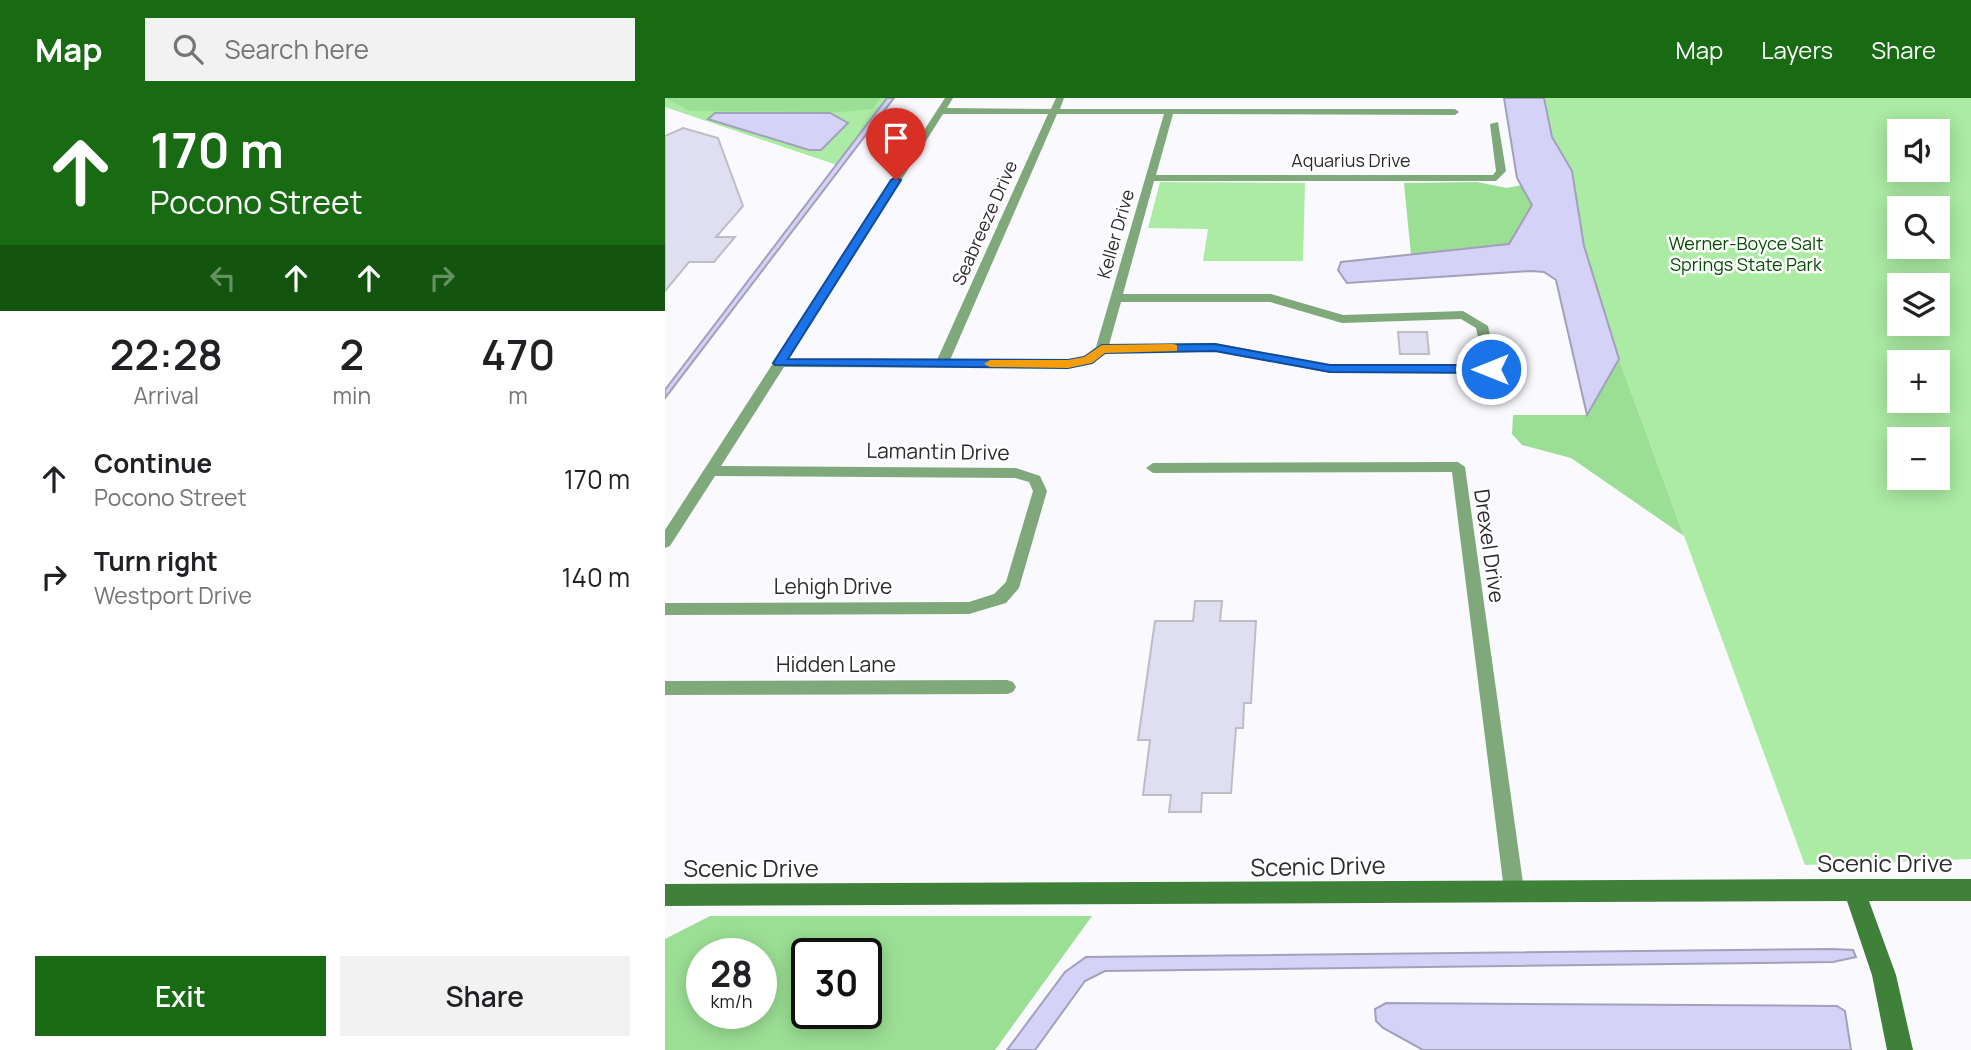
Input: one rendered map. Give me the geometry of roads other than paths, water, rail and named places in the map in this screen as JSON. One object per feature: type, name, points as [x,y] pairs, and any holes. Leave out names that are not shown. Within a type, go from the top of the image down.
[{"type":"street","points":[[665,542],[949,98]]},
{"type":"street","name":"Seabreeze Drive","points":[[942,363],[1061,98]]},
{"type":"street","points":[[940,111],[1455,112]]},
{"type":"street","name":"Keller Drive","points":[[1102,349],[1169,112]]},
{"type":"street","name":"Aquarius Drive","points":[[1150,178],[1496,178],[1501,171],[1495,124]]},
{"type":"street","points":[[779,363],[1068,364],[1088,360],[1102,349],[1215,347],[1330,369],[1491,369],[1482,326],[1464,315],[1342,318],[1271,298],[1117,298]]},
{"type":"street","name":"Drexel Drive","points":[[1153,468],[1458,467],[1514,891]]},
{"type":"street","name":"Lamantin Drive","points":[[710,471],[1016,473],[1035,479],[1040,491],[1013,584],[1000,599]]},
{"type":"street","name":"Lehigh Drive","points":[[665,609],[969,608],[1000,599]]},
{"type":"street","name":"Hidden Lane","points":[[665,688],[1007,687]]},
{"type":"street","name":"Scenic Drive","points":[[665,895],[1971,890]]},
{"type":"street","points":[[1854,891],[1884,975],[1900,1050]]},
{"type":"water","points":[[887,98],[894,98],[665,398],[665,390]]},
{"type":"water","points":[[1504,98],[1544,98],[1552,137],[1572,171],[1584,246],[1619,359],[1587,415],[1556,280],[1544,272],[1347,283],[1338,270],[1341,262],[1509,244],[1532,205],[1517,178]]},
{"type":"water","points":[[715,113],[830,113],[848,123],[821,150],[809,150],[708,119]]},
{"type":"water","points":[[1853,950],[1856,957],[1833,962],[1105,971],[1085,981],[1035,1050],[1007,1050],[1065,972],[1086,957]]},
{"type":"water","points":[[1386,1003],[1837,1006],[1845,1011],[1851,1050],[1423,1050],[1383,1028],[1376,1021],[1375,1009]]},
{"type":"park label","name":"Werner-Boyce Salt Springs State Park","points":[[1746,254]]}]
